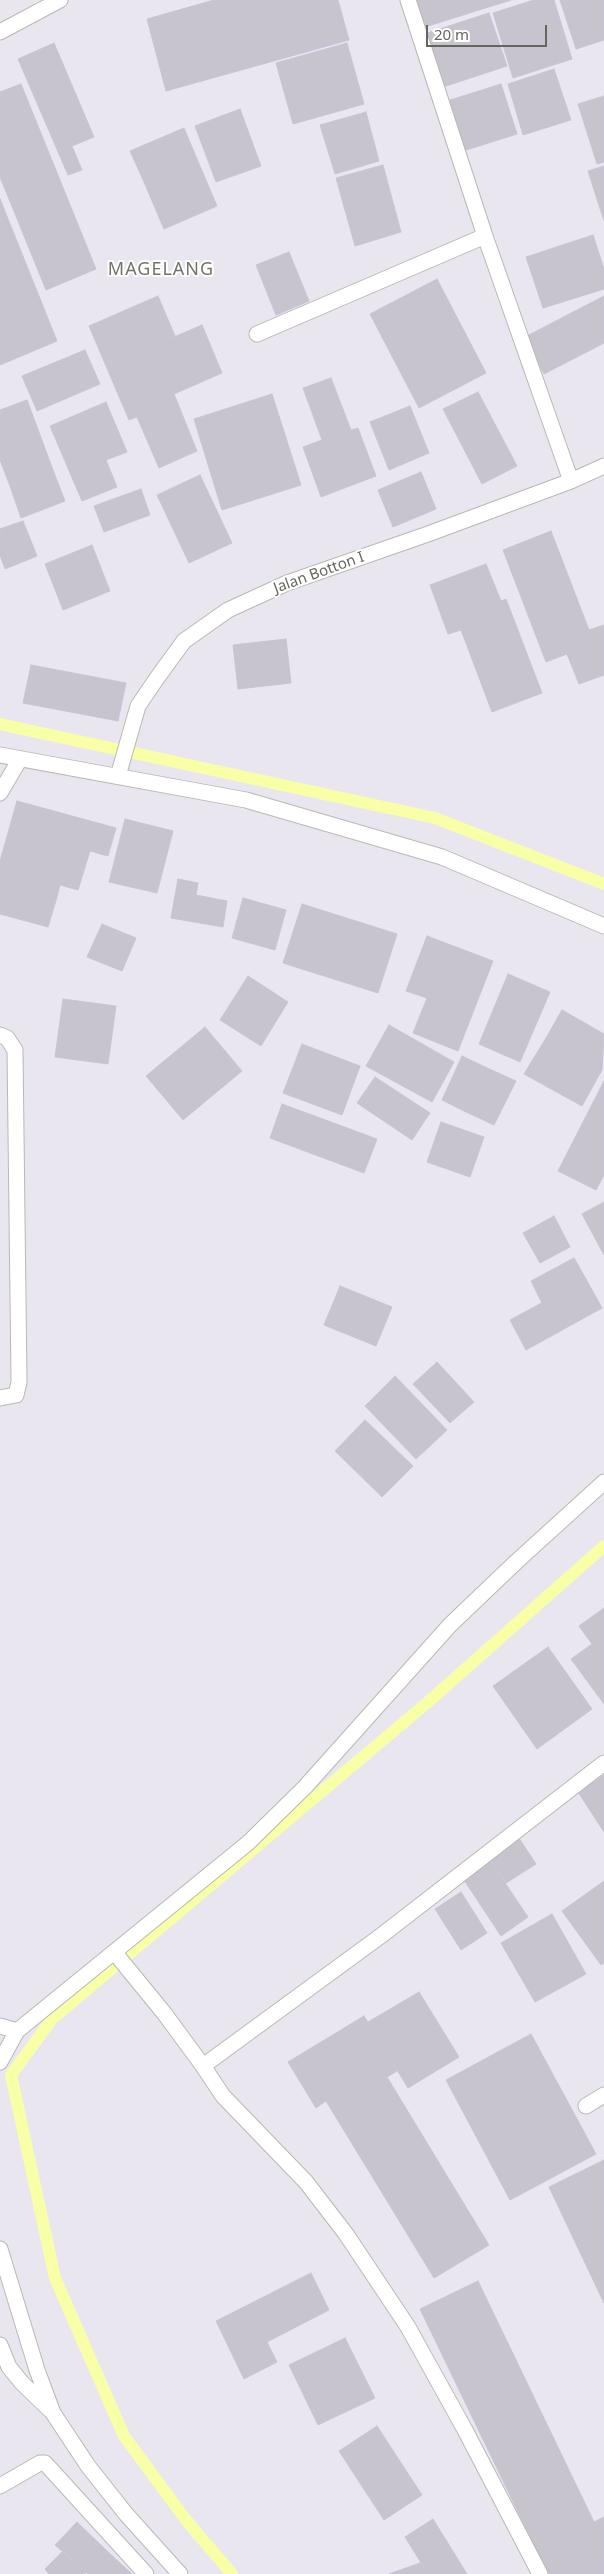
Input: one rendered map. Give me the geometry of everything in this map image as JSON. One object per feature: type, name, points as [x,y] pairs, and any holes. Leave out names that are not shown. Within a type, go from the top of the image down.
[{"type":"street","points":[[0,32],[60,0]]},
{"type":"street","points":[[408,0],[485,236],[571,481]]},
{"type":"street","points":[[257,334],[485,236]]},
{"type":"street","name":"Jalan Botton I","points":[[118,776],[138,706],[184,641],[228,610],[288,583],[571,481],[604,466]]},
{"type":"street","points":[[0,755],[246,800],[442,857],[604,926]]},
{"type":"street","points":[[0,793],[20,759]]},
{"type":"street","points":[[0,1035],[6,1038],[15,1050],[19,1382],[16,1394],[0,1398]]},
{"type":"street","points":[[0,2062],[17,2031],[116,1955],[248,1842],[306,1787],[450,1626],[516,1562],[604,1482]]},
{"type":"street","points":[[203,2066],[382,1935],[604,1763]]},
{"type":"street","points":[[116,1955],[164,2013],[223,2096],[306,2182],[346,2234],[408,2327],[470,2438],[540,2574]]},
{"type":"street","points":[[0,2026],[17,2031]]},
{"type":"street","points":[[586,2106],[604,2095]]},
{"type":"street","points":[[0,2249],[37,2370],[53,2413]]},
{"type":"street","points":[[0,2345],[9,2367],[22,2383],[53,2413],[88,2466],[126,2514],[180,2574]]},
{"type":"street","points":[[0,2486],[40,2463],[45,2463],[146,2574]]},
{"type":"building","points":[[214,0],[338,0],[349,40],[166,91],[147,19]]},
{"type":"building","points":[[416,0],[511,0],[425,27]]},
{"type":"building","points":[[534,0],[554,0],[572,59],[513,78],[493,13]]},
{"type":"building","points":[[560,0],[604,0],[604,40],[576,49]]},
{"type":"building","points":[[489,13],[507,66],[443,87],[427,33]]},
{"type":"building","points":[[54,43],[94,137],[72,146],[82,170],[68,175],[18,59]]},
{"type":"building","points":[[347,43],[364,104],[293,124],[276,63]]},
{"type":"building","points":[[554,69],[571,120],[523,135],[508,84]]},
{"type":"building","points":[[21,84],[96,269],[46,290],[0,177],[0,92]]},
{"type":"building","points":[[501,84],[517,134],[463,151],[447,101]]},
{"type":"building","points":[[604,96],[604,162],[597,164],[578,104]]},
{"type":"building","points":[[240,109],[261,166],[216,182],[195,126]]},
{"type":"building","points":[[366,112],[379,161],[335,174],[320,125]]},
{"type":"building","points":[[184,128],[197,159],[144,182],[130,151]]},
{"type":"building","points":[[197,159],[217,206],[164,229],[144,182]]},
{"type":"building","points":[[383,165],[401,232],[355,246],[336,178]]},
{"type":"building","points":[[604,166],[604,221],[588,171]]},
{"type":"building","points":[[0,199],[57,341],[0,365]]},
{"type":"building","points":[[593,235],[604,269],[604,289],[543,308],[526,257]]},
{"type":"building","points":[[289,252],[309,301],[276,315],[256,265]]},
{"type":"building","points":[[437,279],[486,373],[419,408],[370,314]]},
{"type":"building","points":[[158,296],[175,336],[106,366],[89,326]]},
{"type":"building","points":[[604,296],[604,343],[544,374],[525,337]]},
{"type":"building","points":[[202,325],[222,373],[174,394],[197,451],[159,468],[137,417],[129,420],[106,366]]},
{"type":"building","points":[[85,350],[100,384],[37,411],[22,376]]},
{"type":"building","points":[[331,378],[351,430],[358,428],[376,476],[321,497],[303,447],[322,440],[303,388]]},
{"type":"building","points":[[478,392],[517,466],[482,484],[443,409]]},
{"type":"building","points":[[272,394],[301,485],[222,510],[194,419]]},
{"type":"building","points":[[27,400],[53,470],[10,486],[0,460],[0,410]]},
{"type":"building","points":[[106,402],[127,452],[106,460],[117,487],[82,501],[50,426]]},
{"type":"building","points":[[410,406],[429,453],[389,470],[370,422]]},
{"type":"building","points":[[53,470],[65,501],[21,518],[10,486]]},
{"type":"building","points":[[421,472],[436,509],[393,527],[378,490]]},
{"type":"building","points":[[200,475],[232,543],[189,563],[157,495]]},
{"type":"building","points":[[141,489],[150,515],[104,532],[94,506]]},
{"type":"building","points":[[23,521],[37,556],[5,569],[0,555],[0,529]]},
{"type":"building","points":[[551,531],[589,630],[604,625],[604,675],[579,684],[567,654],[546,662],[503,550]]},
{"type":"building","points":[[92,545],[110,591],[63,610],[45,564]]},
{"type":"building","points":[[486,564],[501,601],[506,599],[542,693],[492,712],[461,630],[448,634],[430,585]]},
{"type":"building","points":[[286,639],[291,683],[238,689],[233,645]]},
{"type":"building","points":[[31,665],[126,683],[118,721],[23,703]]},
{"type":"building","points":[[17,801],[116,828],[108,856],[90,851],[78,890],[60,885],[57,897],[0,881],[0,861]]},
{"type":"building","points":[[125,819],[173,831],[157,893],[109,882]]},
{"type":"building","points":[[178,879],[198,883],[196,895],[227,901],[223,927],[171,918]]},
{"type":"building","points":[[0,881],[57,897],[48,927],[0,914]]},
{"type":"building","points":[[243,898],[286,910],[275,950],[232,938]]},
{"type":"building","points":[[302,904],[397,934],[378,993],[283,963]]},
{"type":"building","points":[[102,924],[136,938],[122,971],[87,957]]},
{"type":"building","points":[[427,936],[493,961],[458,1051],[413,1033],[427,998],[406,991]]},
{"type":"building","points":[[508,974],[550,992],[520,1062],[479,1044]]},
{"type":"building","points":[[248,976],[288,1002],[261,1046],[220,1020]]},
{"type":"building","points":[[63,999],[116,1006],[108,1064],[55,1057]]},
{"type":"building","points":[[562,1010],[604,1034],[602,1070],[546,1038]]},
{"type":"building","points":[[389,1025],[454,1062],[432,1102],[366,1066]]},
{"type":"building","points":[[205,1027],[242,1071],[183,1120],[146,1076]]},
{"type":"building","points":[[546,1038],[602,1070],[582,1106],[524,1074]]},
{"type":"building","points":[[302,1044],[360,1066],[342,1115],[283,1093]]},
{"type":"building","points":[[462,1056],[485,1067],[464,1111],[442,1100]]},
{"type":"building","points":[[485,1067],[516,1081],[494,1125],[464,1111]]},
{"type":"building","points":[[375,1077],[430,1113],[412,1140],[357,1103]]},
{"type":"building","points":[[604,1081],[604,1175],[596,1190],[558,1171]]},
{"type":"building","points":[[282,1104],[377,1139],[364,1173],[270,1138]]},
{"type":"building","points":[[441,1122],[484,1137],[470,1177],[427,1162]]},
{"type":"building","points":[[604,1202],[604,1255],[582,1214]]},
{"type":"building","points":[[554,1216],[570,1247],[540,1263],[523,1233]]},
{"type":"building","points":[[574,1258],[586,1279],[542,1303],[531,1281]]},
{"type":"building","points":[[586,1279],[602,1308],[526,1350],[510,1320]]},
{"type":"building","points":[[340,1286],[392,1307],[376,1346],[324,1325]]},
{"type":"building","points":[[437,1362],[474,1402],[450,1423],[413,1384]]},
{"type":"building","points":[[395,1376],[447,1430],[416,1459],[365,1406]]},
{"type":"building","points":[[365,1420],[413,1466],[382,1497],[335,1451]]},
{"type":"building","points":[[604,1608],[604,1704],[571,1659],[592,1644],[579,1626]]},
{"type":"building","points":[[548,1647],[592,1709],[537,1749],[493,1686]]},
{"type":"building","points":[[604,1775],[604,1832],[578,1792]]},
{"type":"building","points":[[517,1835],[536,1864],[506,1883],[487,1855]]},
{"type":"building","points":[[489,1859],[528,1917],[501,1936],[462,1877]]},
{"type":"building","points":[[604,1881],[604,1963],[601,1965],[562,1911]]},
{"type":"building","points":[[461,1892],[487,1933],[461,1950],[435,1909]]},
{"type":"building","points":[[552,1914],[586,1974],[535,2002],[501,1943]]},
{"type":"building","points":[[419,1992],[459,2057],[408,2088],[368,2022]]},
{"type":"building","points":[[364,2016],[397,2071],[387,2077],[489,2245],[434,2278],[326,2101],[316,2108],[288,2062]]},
{"type":"building","points":[[531,2034],[596,2154],[510,2200],[446,2080]]},
{"type":"building","points":[[604,2160],[604,2303],[549,2187]]},
{"type":"building","points":[[311,2273],[329,2310],[267,2342],[277,2362],[244,2379],[216,2321]]},
{"type":"building","points":[[478,2281],[594,2522],[604,2517],[604,2574],[548,2574],[420,2309]]},
{"type":"building","points":[[345,2338],[375,2398],[318,2425],[289,2365]]},
{"type":"building","points":[[377,2426],[422,2495],[384,2520],[339,2451]]},
{"type":"building","points":[[433,2519],[467,2574],[428,2574],[405,2537]]},
{"type":"building","points":[[77,2522],[106,2550],[86,2572],[55,2545]]},
{"type":"building","points":[[106,2550],[132,2574],[88,2574],[86,2572]]},
{"type":"building","points":[[63,2551],[86,2572],[84,2574],[49,2574],[45,2569]]},
{"type":"building","points":[[420,2563],[428,2574],[389,2574]]},
{"type":"waterway","points":[[0,724],[435,818],[604,884]]},
{"type":"waterway","points":[[232,2574],[186,2520],[124,2436],[55,2278],[11,2075],[52,2019],[428,1702],[604,1546]]},
{"type":"district","name":"MAGELANG","points":[[161,270]]}]
